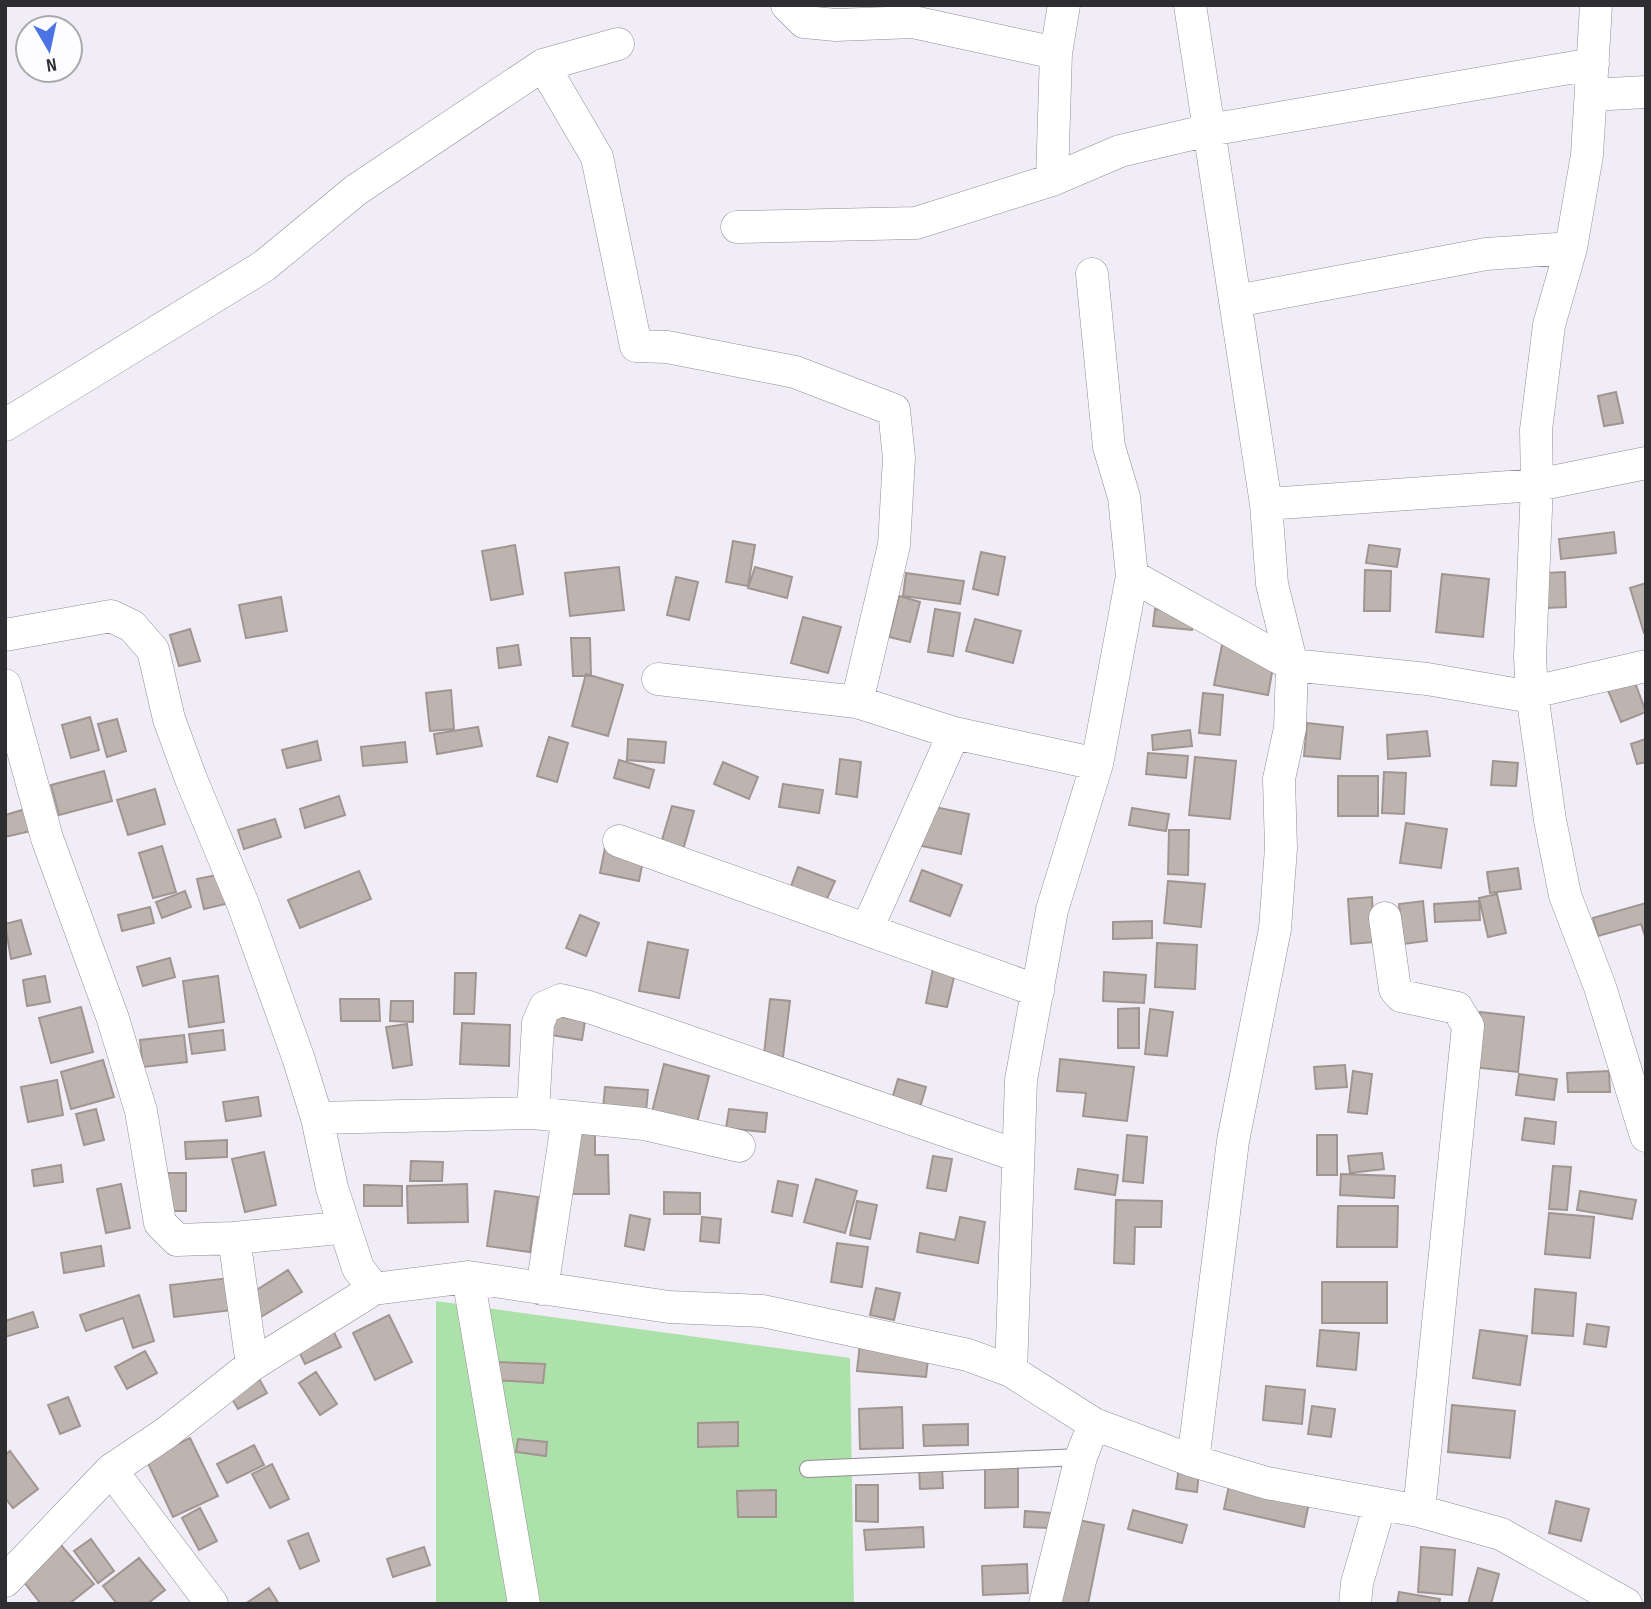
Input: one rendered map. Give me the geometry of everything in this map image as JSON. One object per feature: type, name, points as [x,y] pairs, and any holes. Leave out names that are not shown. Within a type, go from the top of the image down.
[{"type":"street","points":[[787,5],[804,22],[836,25],[913,22],[1056,53]]},
{"type":"street","points":[[1052,180],[1056,53],[1064,5]]},
{"type":"street","points":[[1190,5],[1266,504],[1272,583],[1292,665],[1290,728],[1279,779],[1281,848],[1275,929],[1233,1140],[1192,1461]]},
{"type":"street","points":[[1596,5],[1587,155],[1571,248],[1549,325],[1536,430],[1537,485],[1530,657],[1532,694],[1554,847],[1565,895],[1600,987],[1646,1136]]},
{"type":"street","points":[[5,425],[264,266],[356,190],[543,65],[618,44]]},
{"type":"street","points":[[543,65],[597,157],[636,346],[667,347],[795,372],[894,410],[899,458],[894,545],[857,702]]},
{"type":"street","points":[[737,227],[916,223],[1052,180],[1120,151],[1209,130],[1592,79],[1646,92]]},
{"type":"street","points":[[1236,302],[1486,254],[1571,248]]},
{"type":"street","points":[[1011,1371],[1021,1080],[1052,910],[1097,764],[1132,576],[1124,498],[1110,446],[1092,274]]},
{"type":"street","points":[[1266,504],[1537,485],[1646,463]]},
{"type":"street","points":[[1132,576],[1292,665],[1427,679],[1520,695],[1646,666]]},
{"type":"street","points":[[5,635],[111,616],[132,626],[153,650],[169,719],[247,916],[298,1056],[317,1118],[342,1221],[358,1268],[374,1289]]},
{"type":"street","points":[[658,680],[857,702],[954,733],[1097,764]]},
{"type":"street","points":[[5,685],[47,838],[113,1019],[141,1111],[160,1223],[177,1240],[234,1238],[329,1229],[342,1221]]},
{"type":"street","points":[[867,929],[954,733]]},
{"type":"street","points":[[619,841],[1038,991]]},
{"type":"street","points":[[1385,918],[1395,989],[1401,996],[1457,1007],[1468,1026],[1419,1511]]},
{"type":"street","points":[[533,1113],[538,1023],[545,1007],[561,1000],[589,1007],[1018,1156]]},
{"type":"street","points":[[317,1118],[533,1113],[644,1124],[739,1146]]},
{"type":"street","points":[[542,1289],[568,1117]]},
{"type":"street","points":[[234,1238],[252,1365]]},
{"type":"street","points":[[5,1581],[111,1470],[166,1433],[252,1365],[374,1289],[468,1277],[670,1307],[762,1311],[968,1355],[1011,1371],[1094,1424],[1192,1461],[1267,1483],[1419,1511],[1500,1534],[1626,1604]]},
{"type":"street","points":[[468,1277],[524,1604]]},
{"type":"street","points":[[1045,1604],[1081,1457],[1094,1424]]},
{"type":"street","points":[[111,1470],[212,1604]]},
{"type":"street","points":[[1355,1604],[1357,1583],[1380,1504]]},
{"type":"lane","points":[[807,1469],[1081,1457]]},
{"type":"green space","points":[[436,1301],[850,1358],[854,1604],[436,1604]]},
{"type":"building","points":[[1616,392],[1623,423],[1604,426],[1598,396]]},
{"type":"building","points":[[1614,532],[1616,553],[1561,559],[1559,539]]},
{"type":"building","points":[[733,541],[755,545],[748,586],[726,582]]},
{"type":"building","points":[[515,545],[523,594],[491,600],[482,551]]},
{"type":"building","points":[[1369,545],[1400,549],[1397,567],[1366,563]]},
{"type":"building","points":[[981,552],[1005,557],[998,595],[973,589]]},
{"type":"building","points":[[619,567],[624,610],[570,616],[565,573]]},
{"type":"building","points":[[755,567],[792,577],[787,598],[748,588]]},
{"type":"building","points":[[1365,570],[1391,571],[1390,611],[1364,611]]},
{"type":"building","points":[[1565,572],[1566,607],[1547,608],[1545,573]]},
{"type":"building","points":[[906,573],[964,581],[960,604],[903,596]]},
{"type":"building","points":[[1442,574],[1489,579],[1483,637],[1436,632]]},
{"type":"building","points":[[676,577],[698,582],[689,620],[667,615]]},
{"type":"building","points":[[1646,583],[1646,633],[1644,633],[1630,588]]},
{"type":"building","points":[[899,596],[920,602],[910,642],[889,637]]},
{"type":"building","points":[[281,597],[287,631],[246,638],[239,605]]},
{"type":"building","points":[[935,609],[960,613],[953,656],[928,652]]},
{"type":"building","points":[[1155,609],[1194,614],[1192,630],[1153,626]]},
{"type":"building","points":[[803,617],[841,627],[828,673],[791,663]]},
{"type":"building","points":[[975,619],[1021,631],[1013,663],[966,651]]},
{"type":"building","points":[[190,629],[200,661],[179,666],[170,635]]},
{"type":"building","points":[[571,638],[590,638],[591,676],[573,676]]},
{"type":"building","points":[[1223,640],[1276,650],[1268,695],[1214,685]]},
{"type":"building","points":[[518,645],[521,665],[499,668],[497,648]]},
{"type":"building","points":[[1631,672],[1646,712],[1621,722],[1605,683]]},
{"type":"building","points":[[586,674],[623,685],[608,736],[572,726]]},
{"type":"building","points":[[451,690],[454,729],[430,731],[426,693]]},
{"type":"building","points":[[1203,693],[1223,695],[1220,735],[1199,733]]},
{"type":"building","points":[[90,717],[99,750],[71,758],[62,725]]},
{"type":"building","points":[[117,719],[126,751],[107,757],[98,724]]},
{"type":"building","points":[[1307,723],[1343,727],[1340,759],[1304,756]]},
{"type":"building","points":[[478,727],[482,746],[437,754],[434,734]]},
{"type":"building","points":[[1190,730],[1192,746],[1153,750],[1152,735]]},
{"type":"building","points":[[1427,731],[1430,756],[1388,759],[1387,735]]},
{"type":"building","points":[[549,737],[568,743],[557,782],[537,776]]},
{"type":"building","points":[[628,739],[666,742],[664,763],[627,760]]},
{"type":"building","points":[[1646,739],[1646,762],[1637,764],[1631,744]]},
{"type":"building","points":[[317,741],[321,760],[287,768],[282,750]]},
{"type":"building","points":[[405,742],[407,762],[363,766],[361,747]]},
{"type":"building","points":[[1148,753],[1188,756],[1186,778],[1146,774]]},
{"type":"building","points":[[1195,757],[1236,761],[1230,819],[1189,815]]},
{"type":"building","points":[[840,759],[861,762],[857,797],[836,794]]},
{"type":"building","points":[[619,760],[654,770],[649,788],[614,778]]},
{"type":"building","points":[[1493,761],[1518,763],[1516,786],[1491,785]]},
{"type":"building","points":[[723,762],[758,777],[749,799],[714,784]]},
{"type":"building","points":[[104,771],[112,801],[59,815],[51,785]]},
{"type":"building","points":[[1384,772],[1406,773],[1404,814],[1382,813]]},
{"type":"building","points":[[1338,776],[1378,776],[1378,816],[1338,816]]},
{"type":"building","points":[[783,784],[823,790],[819,813],[779,807]]},
{"type":"building","points":[[155,789],[165,824],[128,835],[117,800]]},
{"type":"building","points":[[339,796],[345,815],[305,828],[300,809]]},
{"type":"building","points":[[925,805],[969,814],[961,854],[917,845]]},
{"type":"building","points":[[672,806],[694,811],[683,850],[661,843]]},
{"type":"building","points":[[29,808],[35,830],[5,837],[5,815]]},
{"type":"building","points":[[1132,808],[1169,814],[1166,831],[1129,825]]},
{"type":"building","points":[[275,819],[281,837],[244,849],[238,830]]},
{"type":"building","points":[[1406,823],[1447,829],[1441,868],[1400,863]]},
{"type":"building","points":[[1169,830],[1189,830],[1188,875],[1168,874]]},
{"type":"building","points":[[162,846],[176,892],[153,898],[139,853]]},
{"type":"building","points":[[605,848],[644,855],[639,881],[600,873]]},
{"type":"building","points":[[798,867],[835,881],[825,903],[790,889]]},
{"type":"building","points":[[1518,868],[1521,889],[1490,893],[1487,872]]},
{"type":"building","points":[[922,870],[962,885],[950,916],[910,901]]},
{"type":"building","points":[[359,871],[371,899],[300,928],[288,900]]},
{"type":"building","points":[[232,872],[238,901],[204,909],[197,879]]},
{"type":"building","points":[[1168,881],[1205,884],[1201,927],[1164,923]]},
{"type":"building","points":[[185,891],[191,907],[162,918],[156,902]]},
{"type":"building","points":[[1497,894],[1506,933],[1488,937],[1479,898]]},
{"type":"building","points":[[1372,897],[1374,942],[1351,944],[1348,899]]},
{"type":"building","points":[[1423,901],[1427,941],[1404,944],[1399,904]]},
{"type":"building","points":[[1479,901],[1480,920],[1435,922],[1434,904]]},
{"type":"building","points":[[1646,903],[1646,939],[1641,924],[1598,936],[1593,918]]},
{"type":"building","points":[[150,907],[154,923],[122,931],[118,915]]},
{"type":"building","points":[[580,915],[599,923],[586,956],[566,948]]},
{"type":"building","points":[[21,920],[31,954],[11,959],[5,924]]},
{"type":"building","points":[[1152,921],[1152,938],[1113,939],[1113,922]]},
{"type":"building","points":[[648,942],[688,950],[679,998],[639,991]]},
{"type":"building","points":[[1157,943],[1197,945],[1195,989],[1155,987]]},
{"type":"building","points":[[170,958],[175,977],[143,986],[137,967]]},
{"type":"building","points":[[933,968],[955,973],[947,1007],[926,1003]]},
{"type":"building","points":[[1104,972],[1146,975],[1144,1003],[1103,1001]]},
{"type":"building","points":[[455,973],[476,973],[474,1014],[454,1014]]},
{"type":"building","points":[[45,976],[50,1002],[27,1006],[23,980]]},
{"type":"building","points":[[218,976],[224,1022],[189,1027],[183,981]]},
{"type":"building","points":[[340,999],[379,999],[380,1021],[341,1021]]},
{"type":"building","points":[[770,999],[790,1001],[783,1057],[764,1055]]},
{"type":"building","points":[[391,1001],[413,1001],[413,1022],[390,1021]]},
{"type":"building","points":[[81,1007],[93,1052],[51,1063],[39,1018]]},
{"type":"building","points":[[1139,1008],[1139,1048],[1118,1048],[1118,1009]]},
{"type":"building","points":[[1150,1009],[1173,1012],[1167,1056],[1145,1054]]},
{"type":"building","points":[[1480,1012],[1524,1017],[1518,1072],[1473,1067]]},
{"type":"building","points":[[549,1015],[585,1021],[582,1040],[545,1034]]},
{"type":"building","points":[[462,1023],[510,1025],[509,1066],[460,1064]]},
{"type":"building","points":[[407,1024],[412,1065],[393,1068],[386,1027]]},
{"type":"building","points":[[223,1030],[225,1050],[192,1054],[189,1034]]},
{"type":"building","points":[[184,1035],[187,1062],[143,1067],[140,1040]]},
{"type":"building","points":[[1060,1059],[1134,1067],[1127,1121],[1083,1116],[1086,1093],[1057,1091]]},
{"type":"building","points":[[103,1060],[114,1097],[71,1109],[61,1072]]},
{"type":"building","points":[[664,1064],[709,1076],[697,1123],[652,1112]]},
{"type":"building","points":[[1345,1065],[1347,1087],[1316,1089],[1314,1067]]},
{"type":"building","points":[[1353,1071],[1372,1074],[1367,1114],[1348,1112]]},
{"type":"building","points":[[1609,1071],[1610,1092],[1568,1092],[1567,1073]]},
{"type":"building","points":[[1519,1074],[1557,1079],[1554,1100],[1516,1095]]},
{"type":"building","points":[[898,1079],[926,1087],[920,1107],[892,1099]]},
{"type":"building","points":[[57,1080],[63,1115],[28,1122],[21,1087]]},
{"type":"building","points":[[605,1087],[648,1090],[646,1112],[603,1109]]},
{"type":"building","points":[[258,1097],[261,1116],[226,1121],[223,1102]]},
{"type":"building","points":[[96,1109],[104,1140],[84,1145],[76,1114]]},
{"type":"building","points":[[729,1109],[767,1113],[765,1132],[726,1128]]},
{"type":"building","points":[[1525,1118],[1556,1122],[1554,1144],[1522,1140]]},
{"type":"building","points":[[570,1130],[595,1130],[595,1155],[608,1155],[609,1194],[572,1194]]},
{"type":"building","points":[[1127,1135],[1147,1137],[1143,1183],[1123,1181]]},
{"type":"building","points":[[1317,1135],[1337,1135],[1337,1175],[1317,1175]]},
{"type":"building","points":[[227,1140],[227,1157],[186,1159],[185,1142]]},
{"type":"building","points":[[264,1152],[276,1205],[245,1212],[232,1159]]},
{"type":"building","points":[[1382,1153],[1384,1169],[1350,1173],[1348,1156]]},
{"type":"building","points":[[933,1156],[952,1159],[946,1191],[927,1188]]},
{"type":"building","points":[[411,1161],[443,1162],[442,1181],[410,1181]]},
{"type":"building","points":[[61,1165],[63,1182],[34,1186],[32,1170]]},
{"type":"building","points":[[1553,1166],[1571,1167],[1567,1210],[1549,1209]]},
{"type":"building","points":[[1078,1169],[1118,1175],[1115,1195],[1075,1189]]},
{"type":"building","points":[[166,1173],[186,1173],[186,1211],[166,1211]]},
{"type":"building","points":[[1341,1174],[1395,1176],[1394,1198],[1340,1195]]},
{"type":"building","points":[[816,1179],[857,1191],[845,1233],[804,1222]]},
{"type":"building","points":[[778,1181],[798,1185],[792,1216],[772,1212]]},
{"type":"building","points":[[121,1184],[130,1228],[106,1233],[97,1189]]},
{"type":"building","points":[[467,1184],[468,1222],[408,1223],[407,1186]]},
{"type":"building","points":[[364,1185],[402,1186],[402,1206],[364,1206]]},
{"type":"building","points":[[495,1191],[538,1197],[530,1252],[487,1246]]},
{"type":"building","points":[[1580,1191],[1636,1200],[1632,1219],[1577,1210]]},
{"type":"building","points":[[664,1192],[700,1193],[700,1214],[664,1214]]},
{"type":"building","points":[[1116,1200],[1162,1201],[1161,1227],[1135,1227],[1134,1264],[1114,1263]]},
{"type":"building","points":[[857,1201],[877,1205],[870,1239],[850,1235]]},
{"type":"building","points":[[1338,1206],[1398,1206],[1397,1247],[1337,1247]]},
{"type":"building","points":[[1549,1213],[1594,1217],[1590,1258],[1545,1254]]},
{"type":"building","points":[[630,1215],[650,1219],[644,1250],[625,1246]]},
{"type":"building","points":[[702,1217],[721,1219],[719,1243],[700,1241]]},
{"type":"building","points":[[960,1217],[985,1222],[978,1263],[917,1252],[920,1233],[955,1240]]},
{"type":"building","points":[[837,1243],[868,1247],[862,1287],[831,1282]]},
{"type":"building","points":[[101,1246],[104,1266],[64,1273],[61,1253]]},
{"type":"building","points":[[288,1270],[302,1292],[261,1317],[247,1296]]},
{"type":"building","points":[[229,1278],[233,1310],[174,1317],[170,1285]]},
{"type":"building","points":[[1322,1282],[1387,1282],[1387,1323],[1322,1323]]},
{"type":"building","points":[[876,1288],[900,1293],[894,1320],[870,1315]]},
{"type":"building","points":[[1535,1289],[1576,1293],[1573,1336],[1532,1333]]},
{"type":"building","points":[[139,1295],[154,1341],[133,1348],[123,1318],[86,1331],[80,1315]]},
{"type":"building","points":[[33,1312],[38,1327],[5,1337],[5,1321]]},
{"type":"building","points":[[389,1315],[412,1362],[375,1380],[353,1333]]},
{"type":"building","points":[[328,1320],[341,1347],[305,1364],[292,1337]]},
{"type":"building","points":[[1587,1324],[1609,1327],[1606,1347],[1584,1344]]},
{"type":"building","points":[[1320,1330],[1359,1333],[1356,1370],[1317,1366]]},
{"type":"building","points":[[1480,1330],[1527,1336],[1520,1385],[1473,1378]]},
{"type":"building","points":[[860,1343],[929,1350],[926,1377],[857,1371]]},
{"type":"building","points":[[145,1351],[157,1373],[127,1389],[115,1367]]},
{"type":"building","points":[[495,1362],[545,1364],[543,1383],[494,1380]]},
{"type":"building","points":[[316,1372],[337,1404],[320,1415],[299,1383]]},
{"type":"building","points":[[258,1377],[267,1393],[238,1409],[228,1392]]},
{"type":"building","points":[[1266,1386],[1305,1390],[1302,1424],[1263,1420]]},
{"type":"building","points":[[68,1397],[80,1426],[60,1434],[48,1405]]},
{"type":"building","points":[[1452,1405],[1515,1411],[1510,1458],[1448,1452]]},
{"type":"building","points":[[1312,1406],[1335,1409],[1331,1437],[1308,1434]]},
{"type":"building","points":[[902,1407],[903,1448],[860,1449],[859,1409]]},
{"type":"building","points":[[738,1422],[738,1446],[698,1447],[698,1423]]},
{"type":"building","points":[[968,1424],[968,1445],[924,1446],[923,1425]]},
{"type":"building","points":[[190,1438],[218,1496],[173,1517],[146,1459]]},
{"type":"building","points":[[518,1439],[547,1442],[546,1456],[516,1452]]},
{"type":"building","points":[[254,1445],[264,1465],[227,1483],[217,1464]]},
{"type":"building","points":[[10,1451],[38,1489],[13,1508],[5,1498],[5,1455]]},
{"type":"building","points":[[1180,1459],[1200,1462],[1197,1492],[1176,1489]]},
{"type":"building","points":[[272,1464],[289,1499],[270,1508],[252,1474]]},
{"type":"building","points":[[942,1466],[943,1488],[920,1489],[919,1468]]},
{"type":"building","points":[[985,1467],[1018,1468],[1018,1507],[985,1508]]},
{"type":"building","points":[[1230,1481],[1310,1498],[1304,1527],[1224,1509]]},
{"type":"building","points":[[856,1485],[878,1485],[878,1522],[856,1521]]},
{"type":"building","points":[[776,1490],[776,1517],[738,1517],[737,1491]]},
{"type":"building","points":[[1556,1501],[1589,1509],[1581,1541],[1549,1533]]},
{"type":"building","points":[[200,1508],[217,1541],[199,1550],[182,1518]]},
{"type":"building","points":[[1133,1510],[1187,1525],[1182,1543],[1128,1529]]},
{"type":"building","points":[[1025,1511],[1051,1513],[1050,1528],[1024,1527]]},
{"type":"building","points":[[1073,1519],[1104,1525],[1088,1604],[1056,1604]]},
{"type":"building","points":[[923,1527],[924,1547],[866,1550],[864,1530]]},
{"type":"building","points":[[308,1533],[319,1561],[300,1569],[288,1541]]},
{"type":"building","points":[[91,1539],[114,1571],[98,1583],[74,1551]]},
{"type":"building","points":[[60,1544],[94,1584],[69,1604],[41,1604],[20,1577]]},
{"type":"building","points":[[424,1547],[430,1565],[393,1577],[387,1559]]},
{"type":"building","points":[[1421,1547],[1455,1550],[1452,1595],[1418,1592]]},
{"type":"building","points":[[139,1558],[165,1590],[147,1604],[117,1604],[103,1586]]},
{"type":"building","points":[[1027,1564],[1028,1593],[983,1595],[982,1566]]},
{"type":"building","points":[[1478,1568],[1499,1574],[1491,1604],[1468,1604]]},
{"type":"building","points":[[269,1588],[279,1604],[245,1604]]},
{"type":"building","points":[[1399,1592],[1440,1599],[1439,1604],[1397,1604]]}]
